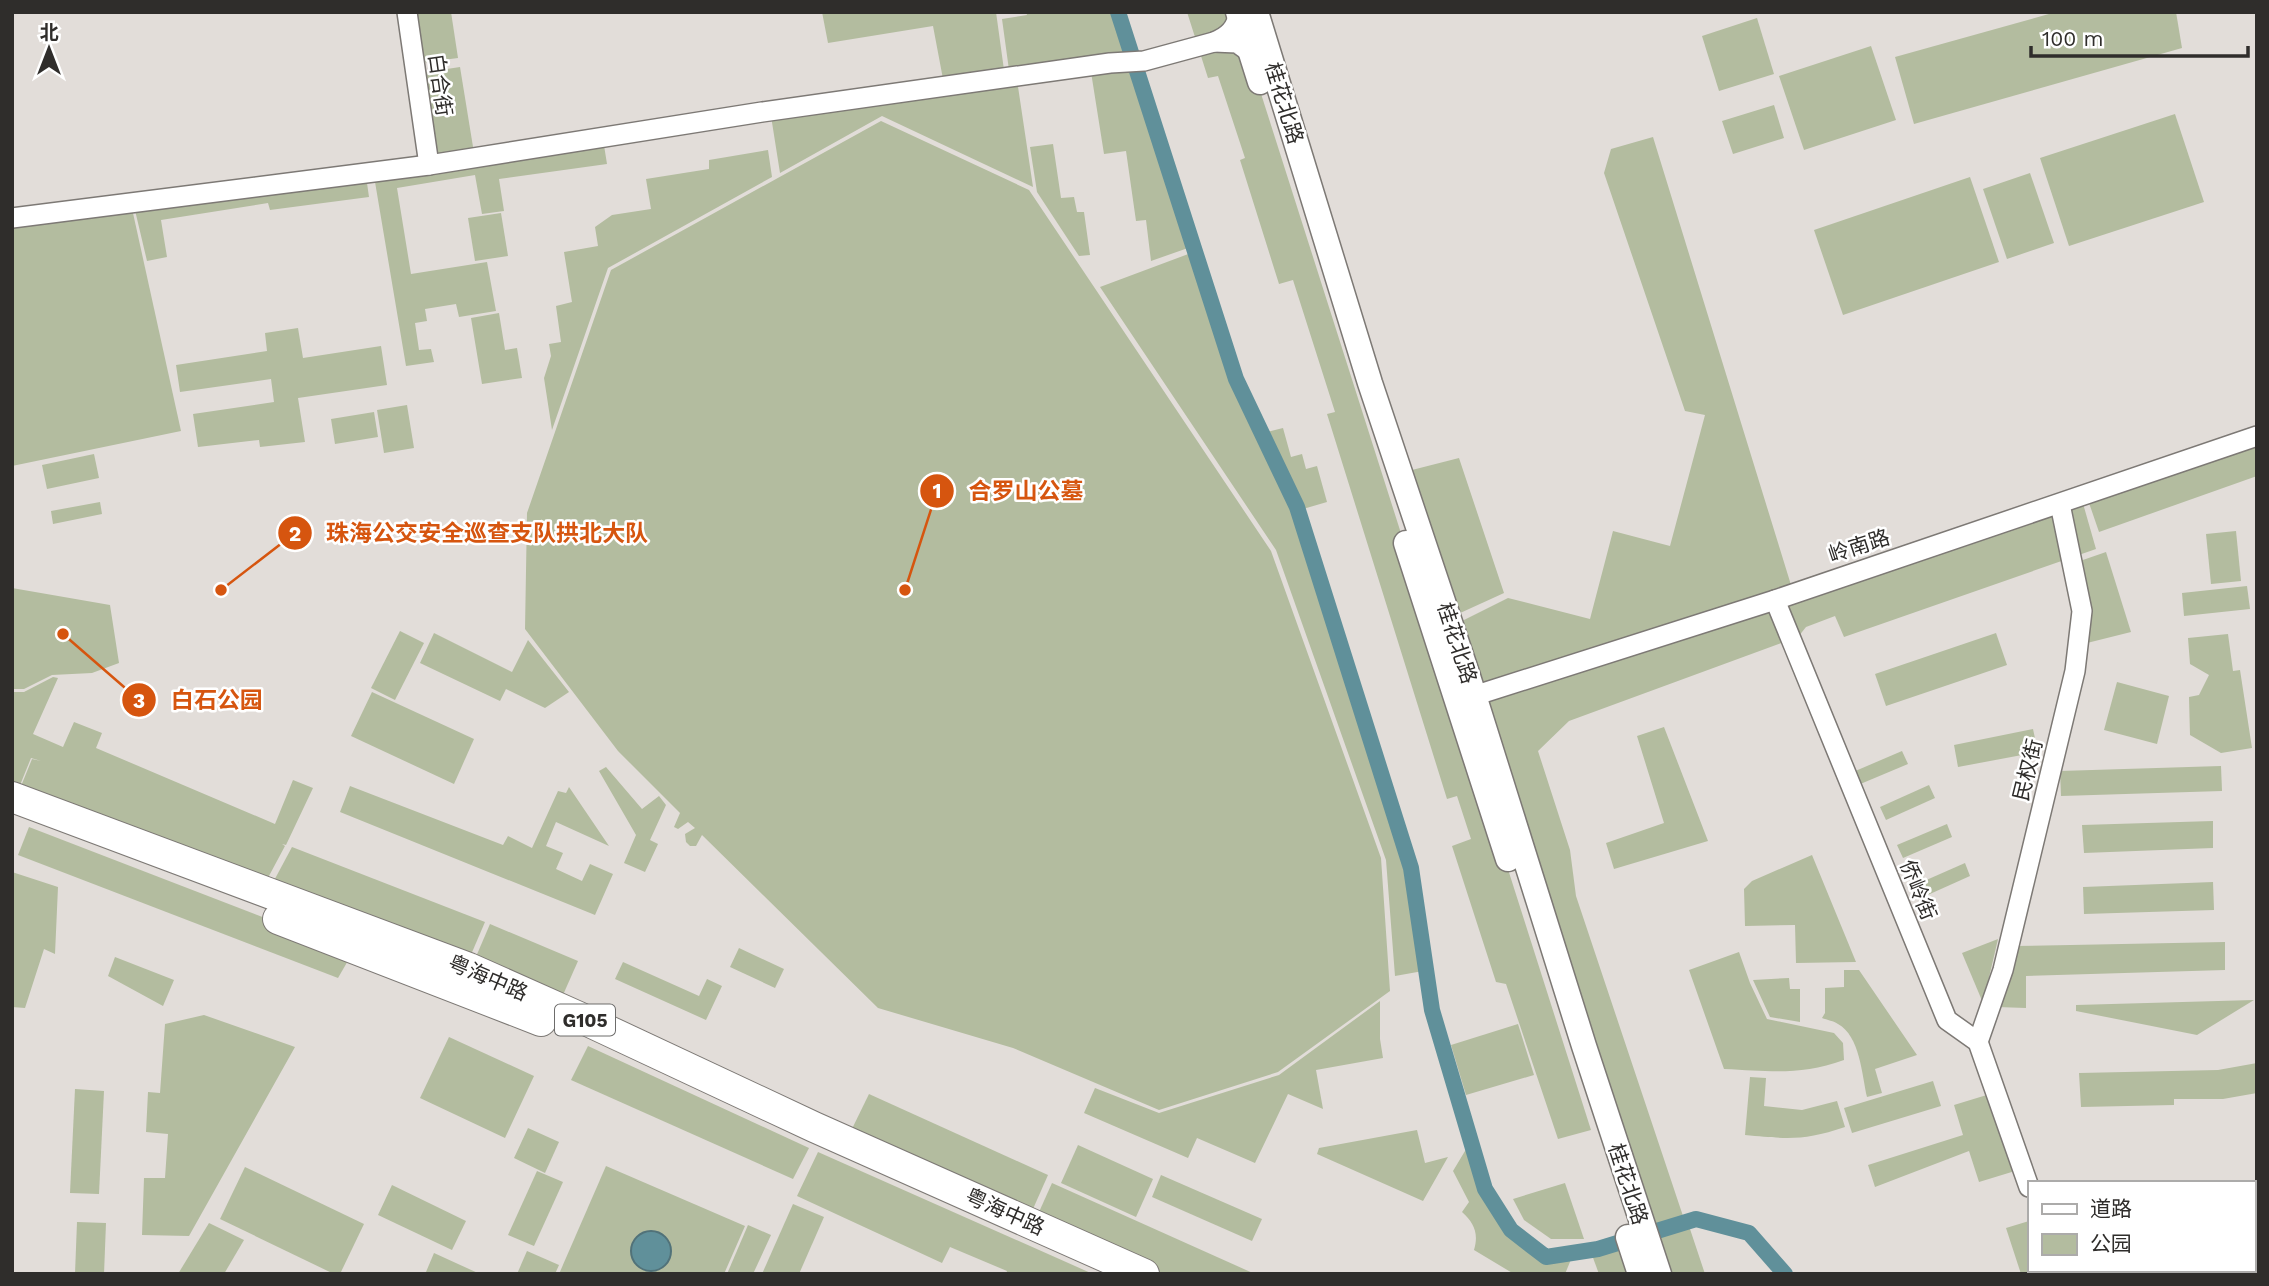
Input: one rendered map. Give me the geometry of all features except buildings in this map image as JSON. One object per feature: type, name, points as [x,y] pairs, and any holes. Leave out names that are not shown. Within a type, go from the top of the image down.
[{"type":"highway","name":"粤海中路","points":[[12,797],[468,968],[814,1127],[1144,1274]]},
{"type":"highway","name":"粤海中路","points":[[12,818],[572,1033],[807,1143],[1102,1274]]},
{"type":"main road","name":"桂花北路","points":[[1244,13],[1251,54],[1466,699]]},
{"type":"main road","name":"桂花北路","points":[[1244,13],[1367,374],[1466,699],[1632,1223],[1640,1257],[1659,1274]]},
{"type":"street","name":"白合街","points":[[407,12],[429,165]]},
{"type":"street","points":[[1214,42],[1231,32],[1244,13]]},
{"type":"street","points":[[12,218],[429,165],[762,112],[1135,61],[1214,42],[1237,43],[1251,54]]},
{"type":"street","name":"岭南路","points":[[1466,699],[1775,600],[2257,436]]},
{"type":"street","name":"民权街","points":[[1978,1042],[2003,970],[2075,671],[2082,611],[2060,504]]},
{"type":"street","name":"侨岭街","points":[[1775,600],[1947,1020],[1978,1042]]},
{"type":"street","points":[[1978,1042],[2028,1184]]},
{"type":"green space","points":[[413,12],[451,12],[458,58],[420,63]]},
{"type":"green space","points":[[822,12],[996,12],[1004,70],[943,79],[933,26],[828,43]]},
{"type":"green space","points":[[1026,12],[1114,12],[1126,55],[1009,70],[1002,19],[1027,15]]},
{"type":"green space","points":[[1187,12],[1235,12],[1591,1130],[1558,1139],[1506,984],[1496,982],[1452,846],[1471,839],[1457,796],[1447,799],[1327,414],[1335,412],[1293,280],[1279,284],[1240,160],[1245,158],[1218,76],[1208,78]]},
{"type":"green space","points":[[2056,12],[2176,12],[2182,48],[1914,124],[1895,57]]},
{"type":"green space","points":[[1757,18],[1774,74],[1719,91],[1702,36]]},
{"type":"green space","points":[[1871,46],[1896,120],[1804,150],[1779,76]]},
{"type":"green space","points":[[1130,66],[1188,248],[1151,261],[1146,220],[1136,221],[1126,151],[1104,154],[1091,72]]},
{"type":"green space","points":[[460,67],[474,153],[435,160],[421,73]]},
{"type":"green space","points":[[1017,80],[1033,187],[882,116],[780,173],[771,116]]},
{"type":"green space","points":[[1774,105],[1784,138],[1733,154],[1722,121]]},
{"type":"green space","points":[[2175,114],[2204,202],[2069,246],[2040,158]]},
{"type":"green space","points":[[881,121],[1029,190],[1271,551],[1381,858],[1390,991],[1278,1072],[1159,1110],[1013,1048],[878,1008],[702,835],[696,846],[690,846],[686,842],[685,834],[695,828],[688,822],[678,829],[674,827],[680,813],[618,751],[525,629],[527,513],[611,270]]},
{"type":"green space","points":[[1653,137],[1791,585],[1481,686],[1460,622],[1508,598],[1590,619],[1613,531],[1670,546],[1705,415],[1685,411],[1604,173],[1611,149]]},
{"type":"green space","points":[[603,139],[607,164],[499,179],[504,211],[482,214],[475,175],[397,188],[411,274],[487,262],[496,311],[459,317],[456,304],[425,309],[427,321],[415,323],[419,350],[431,349],[434,362],[406,366],[374,176]]},
{"type":"green space","points":[[1053,144],[1061,198],[1074,197],[1077,212],[1084,212],[1090,255],[1079,256],[1037,192],[1030,147]]},
{"type":"green space","points":[[768,150],[772,177],[608,268],[552,430],[544,378],[551,356],[549,344],[561,342],[556,306],[572,302],[564,252],[598,246],[595,227],[612,215],[651,209],[646,179],[709,169],[709,160]]},
{"type":"green space","points":[[2030,173],[2054,243],[2007,259],[1983,189]]},
{"type":"green space","points":[[366,176],[369,197],[270,210],[268,203],[161,220],[167,257],[147,261],[134,206]]},
{"type":"green space","points":[[1970,177],[1999,262],[1843,315],[1814,230]]},
{"type":"green space","points":[[131,204],[181,431],[12,466],[12,219]]},
{"type":"green space","points":[[501,213],[508,256],[475,261],[468,218]]},
{"type":"green space","points":[[1191,253],[1231,377],[1294,505],[1409,871],[1423,971],[1395,976],[1386,860],[1276,550],[1100,287]]},
{"type":"green space","points":[[499,313],[505,350],[517,348],[522,378],[482,384],[471,318]]},
{"type":"green space","points":[[298,328],[303,358],[381,346],[387,385],[298,398],[305,442],[260,447],[259,440],[198,447],[193,414],[274,402],[271,379],[180,392],[176,365],[267,351],[265,333]]},
{"type":"green space","points":[[407,405],[414,448],[384,453],[377,410]]},
{"type":"green space","points":[[374,412],[378,437],[335,444],[331,419]]},
{"type":"green space","points":[[1283,428],[1291,457],[1302,454],[1306,469],[1317,466],[1327,502],[1303,509],[1267,432]]},
{"type":"green space","points":[[2257,441],[2257,476],[2099,532],[2088,500]]},
{"type":"green space","points":[[94,454],[99,478],[47,489],[42,465]]},
{"type":"green space","points":[[1459,458],[1504,593],[1458,614],[1412,470]]},
{"type":"green space","points":[[2082,500],[2096,549],[1844,637],[1835,616],[1806,627],[1798,637],[1569,721],[1538,751],[1570,850],[1576,896],[1684,1219],[1648,1229],[1480,699]]},
{"type":"green space","points":[[100,502],[102,514],[53,524],[51,511]]},
{"type":"green space","points":[[2236,531],[2241,581],[2211,584],[2206,534]]},
{"type":"green space","points":[[2106,552],[2131,632],[2083,644],[2080,561]]},
{"type":"green space","points":[[2247,586],[2250,609],[2184,616],[2182,593]]},
{"type":"green space","points":[[12,588],[110,605],[119,663],[92,673],[52,675],[24,689],[12,689]]},
{"type":"green space","points":[[400,631],[424,643],[395,700],[371,688]]},
{"type":"green space","points":[[434,633],[512,672],[528,640],[569,692],[545,708],[506,689],[500,701],[420,663]]},
{"type":"green space","points":[[1996,633],[2007,665],[1886,706],[1875,674]]},
{"type":"green space","points":[[2228,634],[2233,671],[2240,670],[2252,748],[2221,753],[2190,735],[2189,697],[2199,695],[2209,675],[2190,664],[2188,638]]},
{"type":"green space","points":[[53,677],[58,678],[33,734],[63,747],[74,722],[102,733],[96,748],[275,824],[293,780],[313,788],[286,845],[282,844],[285,846],[262,889],[17,796],[32,759],[41,761],[31,758],[16,795],[12,793],[12,692],[24,692]]},
{"type":"green space","points":[[2117,682],[2169,696],[2157,744],[2104,730]]},
{"type":"green space","points":[[372,692],[474,739],[454,784],[351,736]]},
{"type":"green space","points":[[1664,727],[1708,841],[1614,869],[1606,843],[1664,823],[1637,736]]},
{"type":"green space","points":[[2033,729],[2038,752],[1958,767],[1954,745]]},
{"type":"green space","points":[[1902,751],[1908,764],[1858,785],[1853,772]]},
{"type":"green space","points":[[2221,766],[2222,791],[2061,796],[2060,771]]},
{"type":"green space","points":[[606,767],[642,809],[659,796],[666,805],[650,840],[658,844],[645,872],[624,863],[636,835],[599,771]]},
{"type":"green space","points":[[1929,785],[1935,798],[1886,820],[1880,807]]},
{"type":"green space","points":[[350,786],[503,845],[508,836],[532,848],[558,791],[566,793],[569,787],[609,846],[556,822],[546,846],[563,853],[556,869],[582,881],[590,864],[613,874],[595,915],[340,812]]},
{"type":"green space","points":[[2213,821],[2213,848],[2084,853],[2082,825]]},
{"type":"green space","points":[[1947,824],[1952,837],[1903,858],[1897,845]]},
{"type":"green space","points":[[29,827],[353,952],[338,978],[18,855]]},
{"type":"green space","points":[[292,847],[485,922],[467,964],[269,890]]},
{"type":"green space","points":[[1812,855],[1856,962],[1796,963],[1795,925],[1745,926],[1744,889],[1752,881]]},
{"type":"green space","points":[[1965,863],[1970,876],[1921,898],[1915,885]]},
{"type":"green space","points":[[12,872],[58,887],[55,954],[44,949],[25,1008],[12,1007]]},
{"type":"green space","points":[[2213,882],[2214,910],[2084,914],[2083,887]]},
{"type":"green space","points":[[490,924],[578,961],[559,1004],[472,966]]},
{"type":"green space","points":[[1998,939],[1983,1003],[1962,953]]},
{"type":"green space","points":[[2225,942],[2225,970],[2026,976],[2026,1008],[1997,1007],[2015,946]]},
{"type":"green space","points":[[739,948],[784,969],[775,988],[730,967]]},
{"type":"green space","points":[[1739,952],[1767,1019],[1834,1033],[1843,1043],[1844,1060],[1799,1070],[1724,1069],[1689,970]]},
{"type":"green space","points":[[115,957],[174,980],[163,1006],[108,976]]},
{"type":"green space","points":[[623,962],[699,996],[707,979],[722,986],[706,1020],[615,979]]},
{"type":"green space","points":[[1844,970],[1859,970],[1917,1055],[1875,1069],[1882,1093],[1867,1097],[1859,1057],[1851,1037],[1838,1024],[1822,1018],[1825,1013],[1825,988],[1844,987]]},
{"type":"green space","points":[[1789,978],[1790,989],[1800,989],[1800,1022],[1770,1017],[1753,980]]},
{"type":"green space","points":[[2254,1000],[2197,1035],[2076,1011],[2076,1005]]},
{"type":"green space","points":[[1380,1001],[1383,1058],[1316,1070],[1323,1109],[1288,1094],[1255,1163],[1197,1138],[1188,1158],[1084,1113],[1095,1088],[1159,1113],[1279,1075]]},
{"type":"green space","points":[[204,1015],[295,1047],[189,1236],[142,1235],[144,1178],[165,1178],[168,1134],[146,1132],[148,1092],[160,1093],[165,1024]]},
{"type":"green space","points":[[1518,1024],[1534,1075],[1466,1095],[1451,1045]]},
{"type":"green space","points":[[449,1037],[534,1076],[505,1138],[420,1098]]},
{"type":"green space","points":[[588,1046],[809,1148],[793,1179],[571,1080]]},
{"type":"green space","points":[[2257,1063],[2257,1093],[2223,1099],[2174,1099],[2174,1105],[2081,1107],[2079,1073],[2218,1070]]},
{"type":"green space","points":[[1750,1077],[1766,1078],[1764,1106],[1802,1110],[1837,1101],[1845,1127],[1795,1138],[1745,1135]]},
{"type":"green space","points":[[1933,1081],[1941,1106],[1852,1133],[1844,1108]]},
{"type":"green space","points":[[75,1089],[104,1091],[99,1194],[70,1193]]},
{"type":"green space","points":[[869,1094],[1048,1175],[1029,1218],[848,1137]]},
{"type":"green space","points":[[1990,1094],[2015,1171],[1979,1182],[1969,1151],[1875,1187],[1868,1165],[1963,1135],[1954,1105]]},
{"type":"green space","points":[[528,1128],[559,1142],[545,1173],[514,1158]]},
{"type":"green space","points":[[1417,1130],[1425,1163],[1448,1157],[1423,1201],[1317,1154],[1319,1148]]},
{"type":"green space","points":[[1078,1145],[1153,1179],[1136,1217],[1061,1183]]},
{"type":"green space","points":[[1468,1146],[1482,1189],[1509,1233],[1545,1260],[1572,1257],[1565,1274],[1514,1274],[1474,1250],[1474,1229],[1462,1212],[1469,1202],[1453,1171]]},
{"type":"green space","points":[[818,1152],[1093,1274],[1006,1274],[1007,1271],[950,1247],[942,1263],[797,1196]]},
{"type":"green space","points":[[606,1166],[745,1226],[724,1274],[559,1274]]},
{"type":"green space","points":[[245,1167],[364,1224],[340,1274],[334,1274],[220,1219]]},
{"type":"green space","points":[[537,1171],[563,1182],[534,1246],[508,1235]]},
{"type":"green space","points":[[1161,1175],[1262,1219],[1252,1241],[1152,1197]]},
{"type":"green space","points":[[1052,1183],[1255,1274],[1154,1274],[1035,1221]]},
{"type":"green space","points":[[1565,1183],[1584,1239],[1551,1239],[1524,1220],[1513,1199]]},
{"type":"green space","points":[[392,1185],[466,1221],[452,1250],[378,1215]]},
{"type":"green space","points":[[793,1204],[824,1217],[799,1274],[762,1274]]},
{"type":"green space","points":[[2028,1221],[2028,1272],[2054,1274],[2021,1274],[2006,1228]]},
{"type":"green space","points":[[77,1222],[106,1223],[104,1274],[75,1274]]},
{"type":"green space","points":[[209,1223],[244,1240],[224,1274],[178,1274]]},
{"type":"green space","points":[[748,1225],[771,1235],[753,1274],[727,1274]]},
{"type":"green space","points":[[1689,1226],[1705,1274],[1664,1274],[1651,1238]]},
{"type":"green space","points":[[1626,1246],[1635,1274],[1599,1274],[1592,1255]]},
{"type":"green space","points":[[527,1251],[559,1265],[555,1274],[517,1274]]},
{"type":"green space","points":[[434,1253],[480,1274],[426,1272]]},
{"type":"water","points":[[651,1231],[665,1237],[671,1251],[665,1265],[651,1271],[637,1265],[631,1251],[637,1237]]},
{"type":"waterway","points":[[1118,12],[1236,379],[1297,507],[1411,868],[1432,1010],[1485,1189],[1511,1230],[1546,1257],[1598,1249],[1696,1219],[1749,1233],[1785,1274]]},
{"type":"place","name":"珠海公交安全巡查支队拱北大队","points":[[221,590]]},
{"type":"place","name":"合罗山公墓","points":[[905,590]]},
{"type":"place","name":"白石公园","points":[[63,634]]}]
